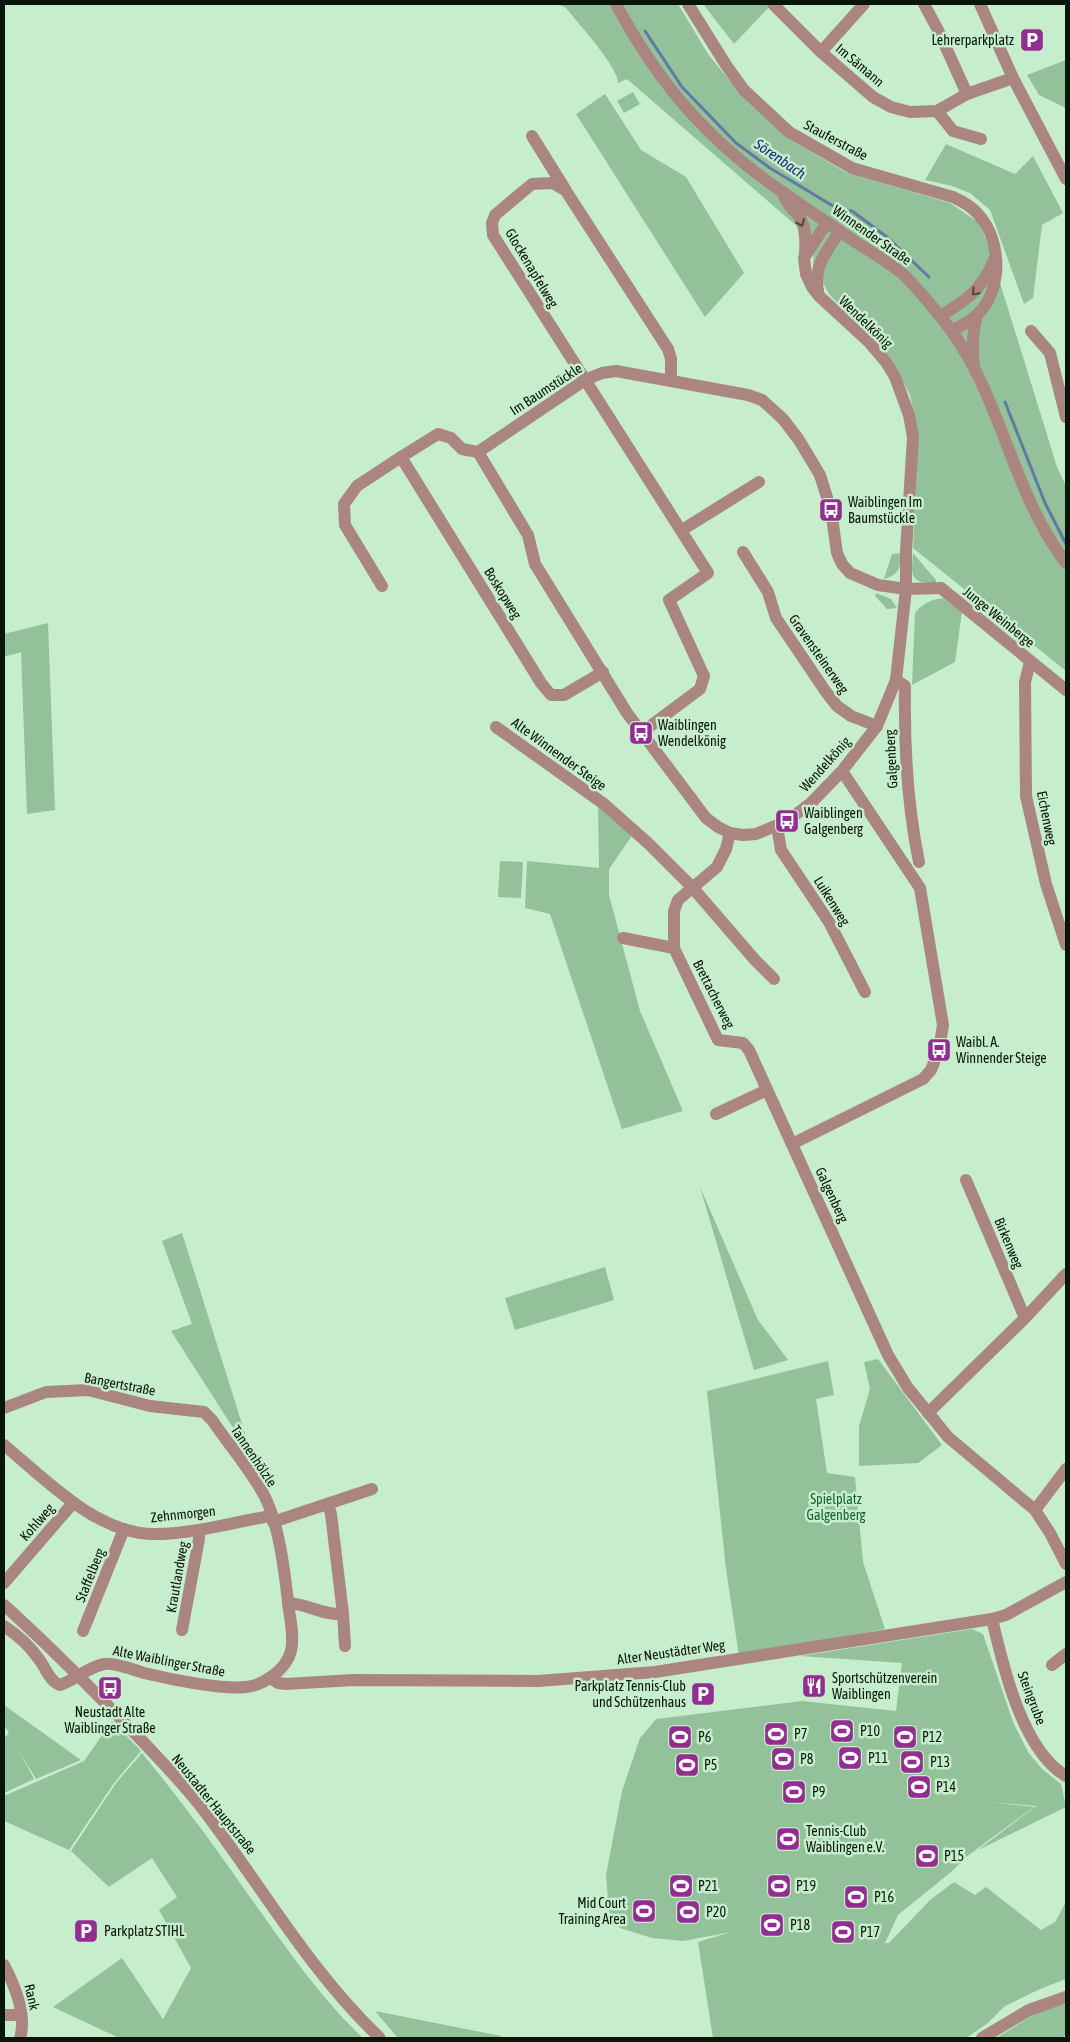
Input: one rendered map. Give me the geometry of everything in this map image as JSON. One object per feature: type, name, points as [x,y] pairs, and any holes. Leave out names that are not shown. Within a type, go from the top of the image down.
[{"type":"street","name":"Winnender Straße","points":[[616,4],[658,73],[703,128],[766,180],[903,275],[941,316],[974,367],[991,402],[1015,465],[1039,518],[1054,547],[1066,563]]},
{"type":"street","name":"Stauferstraße","points":[[688,4],[744,90],[789,132],[852,168],[953,196],[979,214],[987,226],[993,241],[996,266],[992,292],[977,314],[973,327],[974,367]]},
{"type":"street","name":"Im Sämann","points":[[773,4],[821,52],[873,97],[891,107],[910,112],[937,111],[967,94],[1013,78]]},
{"type":"street","name":"Im Sämann","points":[[821,52],[864,4]]},
{"type":"street","points":[[924,4],[967,94]]},
{"type":"street","points":[[980,4],[1013,78],[1066,179]]},
{"type":"street","points":[[937,111],[953,131],[981,139]]},
{"type":"street","points":[[532,136],[668,349],[671,359],[671,379]]},
{"type":"street","name":"Glockenapfelweg","points":[[566,191],[554,183],[532,184],[495,215],[492,223],[493,235],[584,380]]},
{"type":"street","name":"Wendelkönig","points":[[641,733],[706,818],[718,828],[730,833],[756,834],[777,826],[811,803],[842,771],[877,726],[896,680],[906,589],[913,437],[909,415],[895,377],[886,362],[869,342],[819,296],[812,287],[806,274],[804,258],[805,233],[800,218],[784,200],[783,192]]},
{"type":"street","points":[[804,258],[827,222]]},
{"type":"street","name":"Wendelkönig","points":[[819,296],[816,281],[817,269],[840,231]]},
{"type":"street","points":[[941,316],[968,298],[981,285],[995,256]]},
{"type":"street","name":"Stauferstraße","points":[[952,331],[977,314]]},
{"type":"street","points":[[1031,331],[1050,353],[1066,417]]},
{"type":"street","name":"Im Baumstückle","points":[[478,452],[584,380],[602,373],[616,371],[671,379],[748,395],[762,400],[783,419],[799,440],[820,476],[831,510],[837,553],[842,564],[850,573],[878,585],[906,589]]},
{"type":"street","points":[[382,586],[345,525],[344,504],[357,486],[438,434],[451,438],[462,448],[478,452],[528,535],[535,564],[641,733],[700,690],[704,676],[670,600],[708,573],[584,380]]},
{"type":"street","name":"Boskopweg","points":[[401,457],[541,683],[551,695],[564,695],[603,672]]},
{"type":"street","points":[[682,530],[759,482]]},
{"type":"street","name":"Gravensteinerweg","points":[[743,552],[768,592],[776,618],[826,692],[838,706],[851,716],[877,726]]},
{"type":"street","name":"Junge Weinberge","points":[[906,589],[941,588],[1066,690]]},
{"type":"street","name":"Eichenweg","points":[[1030,662],[1026,682],[1026,796],[1046,884],[1066,945]]},
{"type":"street","name":"Galgenberg","points":[[896,680],[905,686],[904,749],[908,792],[919,862]]},
{"type":"street","name":"Alte Winnender Steige","points":[[496,727],[604,804],[649,844],[692,887]]},
{"type":"street","points":[[792,1144],[923,1079],[931,1070],[939,1050],[944,1025],[920,888],[842,771]]},
{"type":"street","name":"Luikenweg","points":[[777,826],[781,850],[829,922],[865,992]]},
{"type":"street","name":"Brettacherweg","points":[[730,833],[726,849],[717,867],[678,900],[674,912],[674,948],[718,1040],[743,1044],[749,1050],[792,1144]]},
{"type":"street","points":[[898,856],[910,848],[915,840]]},
{"type":"street","points":[[692,887],[755,960],[774,979]]},
{"type":"street","points":[[623,938],[674,948]]},
{"type":"street","points":[[716,1114],[768,1090]]},
{"type":"street","name":"Galgenberg","points":[[792,1144],[888,1355],[908,1388],[954,1442],[1035,1510],[1050,1533],[1066,1564]]},
{"type":"street","name":"Birkenweg","points":[[966,1180],[1026,1318]]},
{"type":"street","points":[[928,1413],[1026,1318],[1066,1274]]},
{"type":"street","name":"Bangertstraße","points":[[4,1408],[46,1392],[88,1390],[150,1406],[204,1412]]},
{"type":"street","name":"Tannenhölzle","points":[[204,1412],[212,1420],[263,1494],[272,1519],[284,1566],[292,1644],[291,1653],[287,1661],[270,1678]]},
{"type":"street","name":"Zehnmorgen","points":[[4,1445],[73,1503],[124,1529],[151,1534],[199,1530],[272,1519]]},
{"type":"street","points":[[1035,1510],[1066,1469]]},
{"type":"street","points":[[272,1519],[328,1504],[372,1489]]},
{"type":"street","name":"Kohlweg","points":[[4,1583],[73,1503]]},
{"type":"street","points":[[328,1504],[331,1514],[346,1646]]},
{"type":"street","name":"Staffelberg","points":[[83,1631],[124,1529]]},
{"type":"street","name":"Krautlandweg","points":[[182,1630],[200,1539],[199,1530]]},
{"type":"street","name":"Alter Neustädter Weg","points":[[270,1678],[278,1683],[286,1684],[353,1680],[538,1681],[655,1672],[992,1619],[1006,1615],[1066,1582]]},
{"type":"street","points":[[288,1603],[297,1603],[332,1615],[343,1614]]},
{"type":"street","name":"Neustadter Hauptstraße","points":[[4,1605],[79,1676],[148,1746],[201,1807],[307,1954],[337,1992],[380,2038]]},
{"type":"street","name":"Steingrube","points":[[992,1619],[1001,1658],[1029,1733],[1041,1754],[1050,1764],[1066,1776]]},
{"type":"street","name":"Alte Waiblinger Straße","points":[[4,1626],[15,1633],[38,1657],[53,1682],[60,1685],[92,1668],[106,1663],[148,1674],[234,1688],[259,1684],[270,1678]]},
{"type":"street","points":[[1052,1665],[1066,1654]]},
{"type":"street","name":"Rank","points":[[4,1965],[14,1984],[21,2015],[23,2029],[20,2038]]},
{"type":"street","points":[[982,2038],[1029,2010],[1066,1997]]},
{"type":"street","points":[[4,2015],[21,2015]]},
{"type":"green space","points":[[558,4],[678,4],[708,54],[739,92],[786,137],[845,172],[950,203],[978,222],[988,244],[1057,467],[1066,486],[1066,671],[913,548],[918,436],[910,395],[890,357],[829,294],[813,265],[814,241],[627,79],[618,83],[617,76],[605,56],[566,8]]},
{"type":"green space","points":[[703,4],[772,4],[734,44]]},
{"type":"green space","points":[[1066,60],[1066,108],[1039,95],[1027,75]]},
{"type":"green space","points":[[633,92],[640,104],[624,113],[617,101]]},
{"type":"green space","points":[[605,94],[641,150],[686,177],[744,273],[705,317],[576,114]]},
{"type":"green space","points":[[946,144],[1015,174],[1033,156],[1063,213],[1042,225],[1033,298],[1024,304],[990,210],[970,193],[952,186],[925,180]]},
{"type":"green space","points":[[901,553],[898,570],[893,575],[884,579],[892,554]]},
{"type":"green space","points":[[913,553],[936,580],[936,583],[921,582],[914,577],[912,568]]},
{"type":"green space","points":[[876,593],[891,599],[897,608],[887,609],[875,596]]},
{"type":"green space","points":[[943,598],[962,612],[955,662],[912,685],[915,613],[927,602]]},
{"type":"green space","points":[[48,623],[55,810],[27,814],[21,652],[4,657],[4,634]]},
{"type":"green space","points":[[598,804],[633,834],[609,869],[609,895],[640,1011],[683,1111],[622,1129],[550,914],[525,908],[527,861],[599,868]]},
{"type":"green space","points":[[500,861],[523,862],[521,898],[498,897]]},
{"type":"green space","points":[[700,1187],[758,1320],[788,1360],[754,1370]]},
{"type":"green space","points":[[182,1233],[253,1459],[171,1331],[192,1324],[162,1241]]},
{"type":"green space","points":[[605,1267],[614,1300],[515,1330],[505,1298]]},
{"type":"green space","points":[[878,1359],[942,1445],[918,1463],[859,1466],[859,1426],[870,1389],[864,1362]]},
{"type":"green space","name":"Spielplatz Galgenberg","points":[[828,1361],[834,1395],[816,1399],[827,1473],[855,1477],[863,1562],[885,1629],[739,1656],[726,1569],[707,1391]]},
{"type":"green space","points":[[972,1629],[983,1634],[1013,1722],[1028,1752],[1042,1769],[1061,1784],[1066,1807],[978,1850],[1036,1806],[988,1802],[1034,1807],[966,1857],[951,1872],[898,1915],[885,1943],[889,1943],[930,1900],[954,1882],[975,1895],[986,1887],[1041,1930],[1055,1922],[1066,1902],[1066,1979],[1005,2006],[988,2023],[966,2038],[713,2038],[698,1942],[731,1932],[683,1941],[652,1938],[620,1928],[609,1911],[606,1875],[622,1791],[640,1738],[656,1719],[802,1701],[896,1711],[902,1663],[800,1656]]},
{"type":"green space","points":[[4,1705],[81,1760],[36,1779],[19,1751],[34,1779],[4,1793],[4,1737],[9,1734],[4,1724]]},
{"type":"green space","points":[[112,1721],[141,1751],[114,1783],[69,1850],[4,1821],[4,1796],[84,1761]]},
{"type":"green space","points":[[142,1753],[196,1822],[316,1987],[363,2038],[119,2038],[53,2007],[122,1958],[163,2019],[191,1968],[159,1910],[177,1897],[152,1858],[109,1887],[71,1851],[116,1783]]},
{"type":"green space","points":[[1066,2004],[1066,2035],[1061,2038],[996,2038],[1038,2012]]},
{"type":"green space","points":[[375,2011],[501,2036],[501,2038],[398,2038]]},
{"type":"waterway","name":"Sörenbach","points":[[645,31],[682,87],[736,143],[770,168],[838,209],[852,211],[887,237],[929,277]]},
{"type":"waterway","name":"Sörenbach","points":[[1005,402],[1045,503],[1066,544]]},
{"type":"place","name":"Lehrerparkplatz","points":[[1032,40]]},
{"type":"place","name":"Waiblingen Im Baumstückle","points":[[831,510]]},
{"type":"place","name":"Waiblingen Wendelkönig","points":[[641,733]]},
{"type":"place","name":"Waiblingen Galgenberg","points":[[787,821]]},
{"type":"place","name":"Waibl. A. Winnender Steige","points":[[939,1050]]},
{"type":"place","name":"Sportschützenverein Waiblingen","points":[[814,1686]]},
{"type":"place","name":"Neustadt Alte Waiblinger Straße","points":[[110,1688]]},
{"type":"place","name":"Parkplatz Tennis-Club und Schützenhaus","points":[[703,1694]]},
{"type":"place","name":"P10","points":[[842,1731]]},
{"type":"place","name":"P7","points":[[776,1734]]},
{"type":"place","name":"P6","points":[[680,1737]]},
{"type":"place","name":"P12","points":[[905,1737]]},
{"type":"place","name":"P11","points":[[850,1758]]},
{"type":"place","name":"P8","points":[[783,1759]]},
{"type":"place","name":"P13","points":[[912,1762]]},
{"type":"place","name":"P5","points":[[687,1765]]},
{"type":"place","name":"P14","points":[[919,1787]]},
{"type":"place","name":"P9","points":[[794,1792]]},
{"type":"place","name":"Tennis-Club Waiblingen e.V.","points":[[788,1839]]},
{"type":"place","name":"P15","points":[[927,1856]]},
{"type":"place","name":"P21","points":[[681,1886]]},
{"type":"place","name":"P19","points":[[779,1886]]},
{"type":"place","name":"P16","points":[[856,1897]]},
{"type":"place","name":"Mid Court Training Area","points":[[644,1911]]},
{"type":"place","name":"P20","points":[[688,1912]]},
{"type":"place","name":"P18","points":[[772,1925]]},
{"type":"place","name":"Parkplatz STIHL","points":[[86,1931]]},
{"type":"place","name":"P17","points":[[843,1932]]}]
